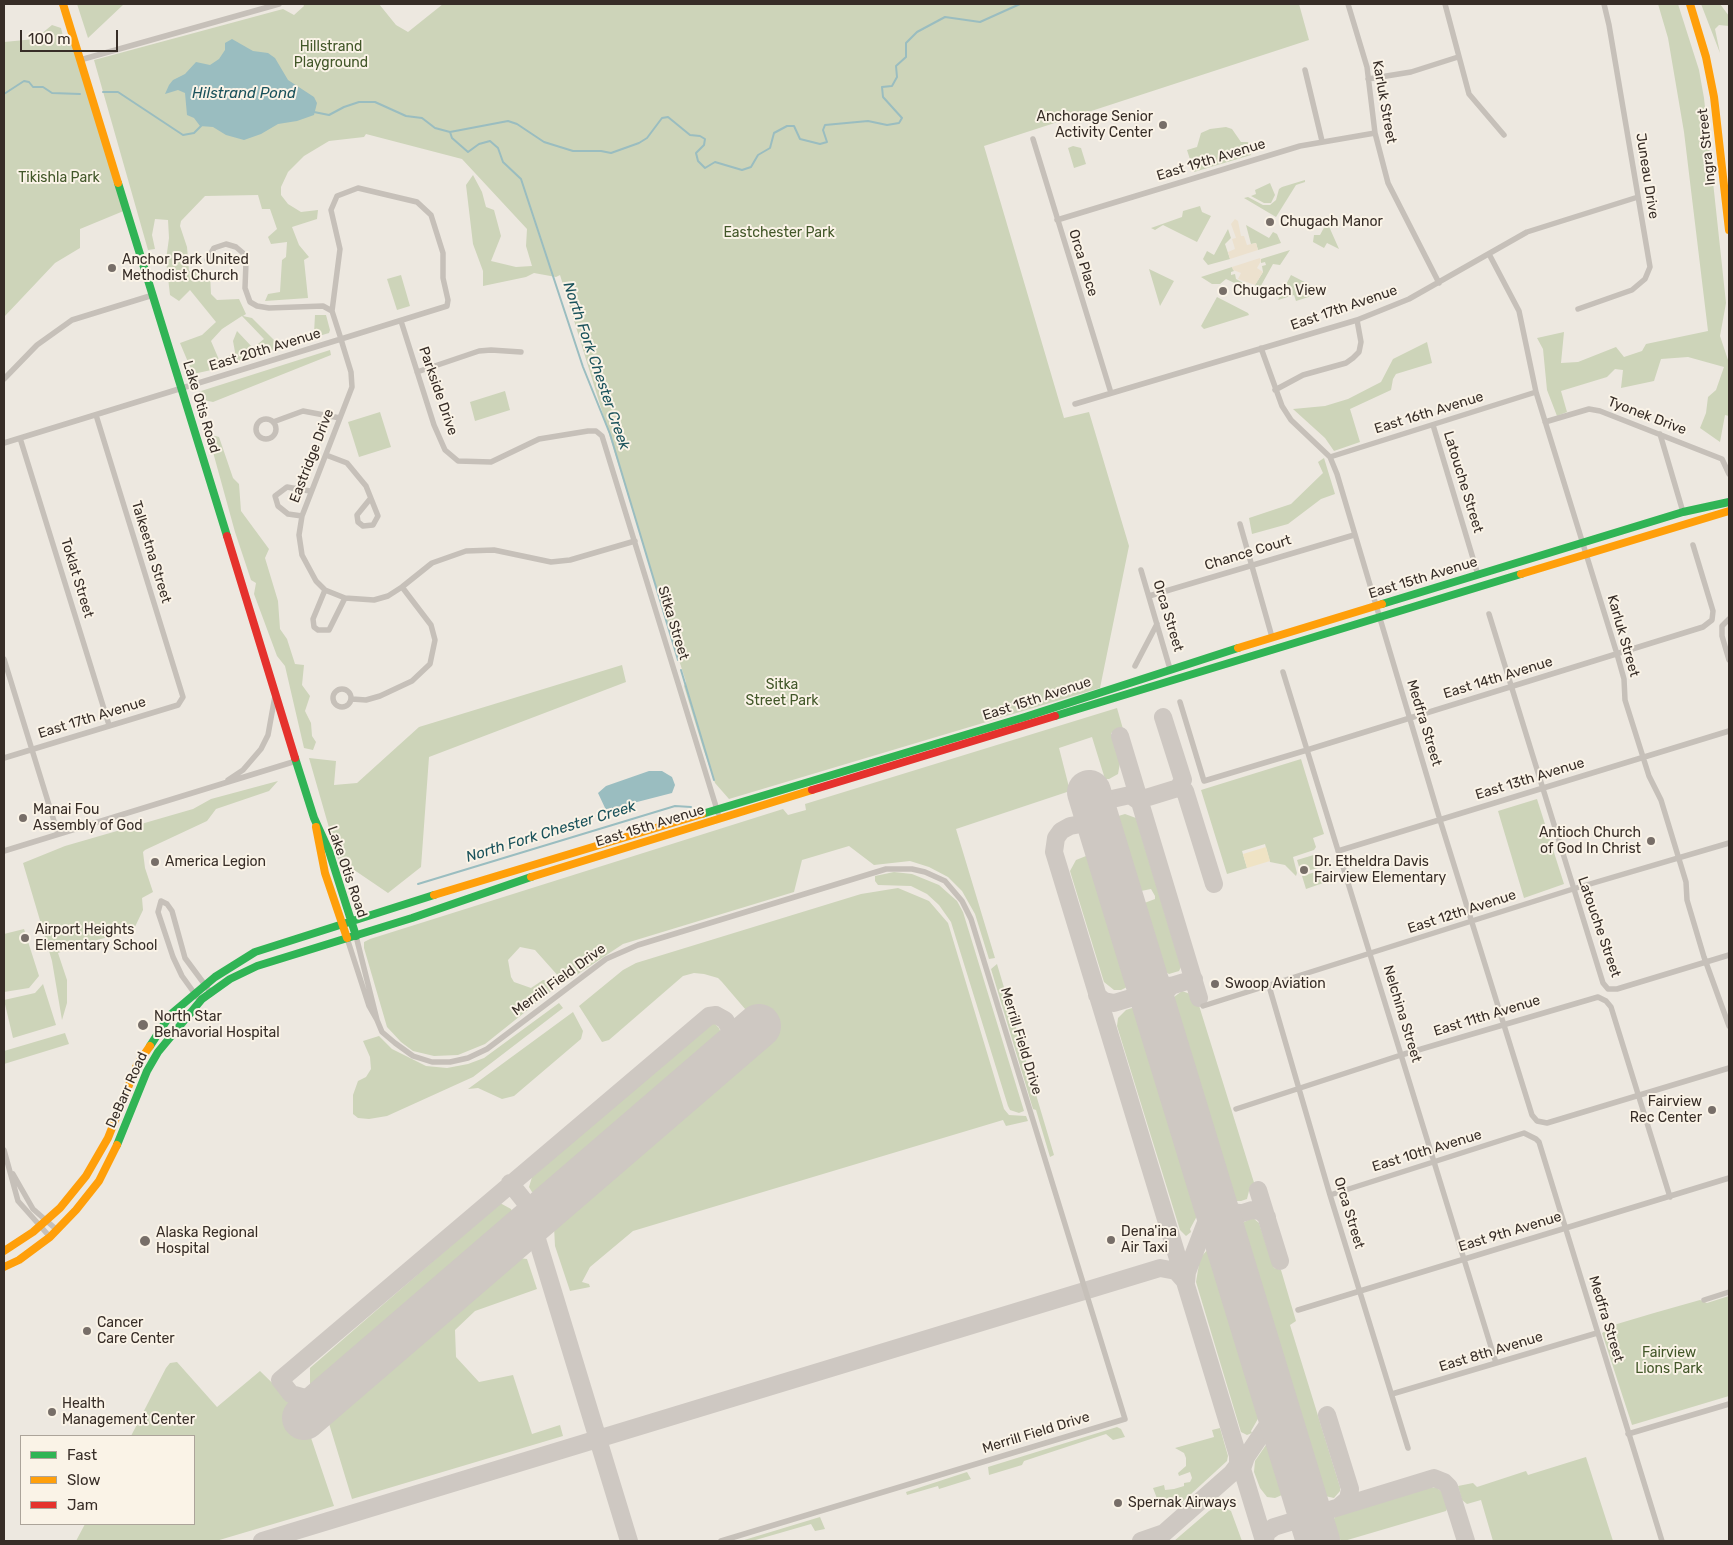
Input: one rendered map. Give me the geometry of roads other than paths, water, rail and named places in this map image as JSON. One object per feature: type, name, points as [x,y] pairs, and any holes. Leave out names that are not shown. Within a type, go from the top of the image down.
[{"type":"main road","name":"Lake Otis Road","points":[[63,4],[314,818],[325,873],[347,938]]},
{"type":"main road","name":"Ingra Street","points":[[1690,4],[1706,57],[1714,97],[1729,230]]},
{"type":"main road","name":"East 15th Avenue","points":[[356,936],[718,814],[1025,717],[1170,668],[1684,512],[1729,502]]},
{"type":"main road","name":"East 15th Avenue","points":[[351,920],[718,814],[1378,618],[1729,511]]},
{"type":"main road","name":"Lake Otis Road","points":[[314,818],[329,851],[356,936]]},
{"type":"main road","name":"DeBarr Road","points":[[4,1251],[46,1221],[74,1194],[97,1160],[137,1065],[161,1027],[194,993],[255,952],[351,920]]},
{"type":"main road","name":"DeBarr Road","points":[[4,1267],[19,1260],[50,1237],[88,1196],[108,1166],[144,1078],[158,1052],[179,1024],[200,1001],[230,979],[257,966],[356,936]]},
{"type":"street","points":[[80,60],[279,4]]},
{"type":"street","name":"Karluk Street","points":[[1348,4],[1368,79],[1375,133],[1388,183],[1439,283]]},
{"type":"street","points":[[1445,4],[1469,94],[1504,135]]},
{"type":"street","name":"Juneau Drive","points":[[1578,309],[1632,290],[1645,279],[1650,267],[1604,4]]},
{"type":"street","points":[[1368,79],[1411,72],[1458,57]]},
{"type":"street","points":[[1305,70],[1322,141]]},
{"type":"street","name":"East 19th Avenue","points":[[1056,220],[1322,141],[1375,133]]},
{"type":"street","name":"Orca Place","points":[[1033,139],[1056,220],[1111,393]]},
{"type":"street","name":"Eastridge Drive","points":[[447,306],[448,300],[443,278],[443,253],[430,215],[417,202],[358,188],[337,196],[330,210],[340,249],[332,311],[351,372],[352,387],[310,491],[302,516],[299,535],[302,555],[307,568],[325,590],[344,598],[374,600],[388,596],[432,563],[466,552],[494,550],[551,562],[570,560],[635,541]]},
{"type":"street","name":"East 17th Avenue","points":[[1075,404],[1357,320],[1409,299],[1527,232],[1638,198]]},
{"type":"street","points":[[207,260],[214,248],[226,244],[236,247],[243,253],[246,262],[245,288],[248,298],[257,306],[269,308],[323,306],[332,311]]},
{"type":"street","name":"Karluk Street","points":[[1489,254],[1511,292],[1519,311],[1536,392],[1581,544],[1617,654],[1624,679],[1625,700],[1649,776],[1661,800],[1686,882],[1687,900],[1706,962],[1729,1026]]},
{"type":"street","points":[[4,379],[37,345],[72,320],[154,295]]},
{"type":"street","name":"East 20th Avenue","points":[[4,443],[447,306]]},
{"type":"street","points":[[1275,390],[1303,375],[1346,363],[1353,358],[1359,352],[1361,342],[1357,320]]},
{"type":"street","name":"Parkside Drive","points":[[401,321],[434,425],[445,450],[458,461],[491,462],[539,438],[588,431],[596,432],[602,436]]},
{"type":"street","name":"Medfra Street","points":[[1261,348],[1275,390],[1291,420],[1330,457],[1530,1109],[1537,1121],[1546,1123],[1638,1095]]},
{"type":"street","points":[[417,372],[479,352],[491,350],[521,352]]},
{"type":"street","name":"East 16th Avenue","points":[[1330,457],[1536,392]]},
{"type":"street","name":"Tyonek Drive","points":[[1545,422],[1589,409],[1600,410],[1722,459],[1729,474]]},
{"type":"street","points":[[273,422],[303,411],[340,418]]},
{"type":"street","name":"Talkeetna Street","points":[[96,414],[182,697]]},
{"type":"street","name":"Latouche Street","points":[[1433,425],[1478,575]]},
{"type":"street","points":[[1660,434],[1684,512]]},
{"type":"street","name":"Sitka Street","points":[[602,436],[718,814]]},
{"type":"street","name":"Toklat Street","points":[[20,438],[109,725]]},
{"type":"street","points":[[326,455],[347,463],[366,486],[370,499],[377,510],[377,520],[373,525],[363,526],[358,522],[357,515],[370,499]]},
{"type":"street","points":[[302,516],[288,514],[278,506],[275,496],[287,486],[310,491]]},
{"type":"street","points":[[1240,524],[1272,637]]},
{"type":"street","name":"Chance Court","points":[[1149,596],[1354,535]]},
{"type":"street","name":"East 14th Avenue","points":[[1180,702],[1204,781],[1307,750],[1703,626],[1712,620],[1713,611],[1694,545]]},
{"type":"street","name":"Orca Street","points":[[1141,570],[1170,668]]},
{"type":"street","points":[[352,699],[366,700],[380,696],[412,681],[430,664],[435,640],[431,625],[402,587]]},
{"type":"street","points":[[325,590],[313,619],[314,627],[318,630],[329,630],[344,598]]},
{"type":"street","name":"Latouche Street","points":[[1489,614],[1541,788],[1603,983],[1608,989],[1617,989],[1706,962]]},
{"type":"street","points":[[1729,619],[1722,626],[1722,636],[1729,660]]},
{"type":"street","points":[[1135,666],[1157,624]]},
{"type":"street","points":[[4,659],[58,834]]},
{"type":"street","name":"Nelchina Street","points":[[1283,672],[1496,1363]]},
{"type":"street","points":[[222,784],[243,770],[261,749],[271,720],[275,692]]},
{"type":"street","name":"East 17th Avenue","points":[[4,758],[178,705],[182,697]]},
{"type":"street","name":"East 13th Avenue","points":[[1338,851],[1729,731]]},
{"type":"street","points":[[4,851],[296,761]]},
{"type":"street","name":"East 12th Avenue","points":[[1203,1006],[1573,889],[1729,843]]},
{"type":"street","name":"Merrill Field Drive","points":[[347,938],[369,1006],[382,1032],[413,1056],[432,1062],[450,1062],[468,1058],[487,1049],[606,959],[638,945],[886,869],[912,869],[925,872],[945,881],[962,901],[971,919],[1125,1419],[721,1541]]},
{"type":"street","points":[[200,1001],[179,969],[168,944],[158,912],[161,901],[167,904],[172,911],[185,958],[211,993]]},
{"type":"street","name":"Merrill Field Drive","points":[[356,936],[377,1020]]},
{"type":"street","points":[[1706,962],[1729,955]]},
{"type":"street","name":"Orca Street","points":[[1269,986],[1298,1088],[1408,1448]]},
{"type":"street","name":"East 11th Avenue","points":[[1236,1109],[1401,1055],[1590,998],[1603,999]]},
{"type":"street","name":"Latouche Street","points":[[1603,999],[1611,1007],[1670,1196]]},
{"type":"street","points":[[1638,1095],[1729,1068]]},
{"type":"street","name":"East 10th Avenue","points":[[1330,1194],[1524,1133],[1532,1136]]},
{"type":"street","name":"Medfra Street","points":[[1532,1136],[1540,1142],[1564,1229],[1662,1541]]},
{"type":"street","points":[[4,1150],[18,1201],[38,1227],[50,1237]]},
{"type":"street","points":[[9,1167],[28,1203],[57,1230]]},
{"type":"street","name":"East 9th Avenue","points":[[1298,1310],[1729,1178]]},
{"type":"street","points":[[1704,1300],[1729,1292]]},
{"type":"street","name":"East 8th Avenue","points":[[1392,1394],[1597,1333]]},
{"type":"street","points":[[1628,1434],[1729,1404]]},
{"type":"water","name":"Hilstrand Pond","points":[[232,39],[253,51],[268,53],[275,58],[288,80],[314,97],[317,103],[314,115],[297,121],[278,124],[261,134],[244,140],[226,135],[213,127],[200,126],[194,118],[187,115],[185,93],[178,90],[165,94],[173,80],[185,74],[196,62],[210,65],[219,59],[225,50],[225,43]]},
{"type":"water","points":[[649,771],[662,771],[672,777],[675,785],[672,793],[606,810],[598,793],[606,786]]},
{"type":"waterway","points":[[314,112],[329,115],[359,102],[375,102],[406,116],[422,118],[435,128],[450,132],[508,121],[517,124],[544,142],[573,151],[611,153],[639,143],[647,138],[662,118],[668,117],[690,135],[700,136],[705,139],[704,145],[696,153],[698,161],[705,168],[715,162],[742,170],[751,167],[758,155],[770,148],[774,133],[787,126],[794,126],[800,139],[820,144],[827,142],[823,130],[825,125],[868,121],[887,125],[899,123],[902,118],[883,97],[882,87],[892,86],[897,77],[896,66],[906,57],[906,43],[917,32],[945,17],[980,22],[1020,4]]},
{"type":"waterway","points":[[4,94],[24,81],[29,82],[33,87],[43,87],[52,93],[80,94]]},
{"type":"waterway","points":[[103,92],[118,92],[183,135],[194,133],[203,124]]},
{"type":"waterway","name":"North Fork Chester Creek","points":[[450,132],[452,138],[468,152],[479,144],[490,141],[498,148],[503,162],[521,179],[583,367],[610,434],[678,660]]},
{"type":"waterway","name":"North Fork Chester Creek","points":[[681,670],[714,780]]},
{"type":"waterway","name":"North Fork Chester Creek","points":[[418,884],[675,806],[691,807]]},
{"type":"place","name":"Anchorage Senior Activity Center","points":[[1163,125]]},
{"type":"place","name":"Chugach Manor","points":[[1270,222]]},
{"type":"place","name":"Anchor Park United Methodist Church","points":[[112,268]]},
{"type":"place","name":"Chugach View","points":[[1223,291]]},
{"type":"place","name":"Manai Fou Assembly of God","points":[[23,818]]},
{"type":"place","name":"Antioch Church of God In Christ","points":[[1651,841]]},
{"type":"place","name":"America Legion","points":[[155,862]]},
{"type":"place","name":"Dr. Etheldra Davis Fairview Elementary","points":[[1304,870]]},
{"type":"place","name":"Airport Heights Elementary School","points":[[25,938]]},
{"type":"place","name":"Swoop Aviation","points":[[1215,984]]},
{"type":"place","name":"North Star Behavorial Hospital","points":[[143,1025]]},
{"type":"place","name":"Fairview Rec Center","points":[[1712,1110]]},
{"type":"place","name":"Dena'ina Air Taxi","points":[[1111,1240]]},
{"type":"place","name":"Alaska Regional Hospital","points":[[145,1241]]},
{"type":"place","name":"Cancer Care Center","points":[[87,1331]]},
{"type":"place","name":"Health Management Center","points":[[52,1412]]},
{"type":"place","name":"Spernak Airways","points":[[1118,1503]]},
{"type":"park label","name":"Hillstrand Playground","points":[[331,56]]},
{"type":"park label","name":"Tikishla Park","points":[[59,178]]},
{"type":"park label","name":"Eastchester Park","points":[[779,233]]},
{"type":"park label","name":"Sitka Street Park","points":[[782,694]]},
{"type":"park label","name":"Fairview Lions Park","points":[[1669,1362]]}]
